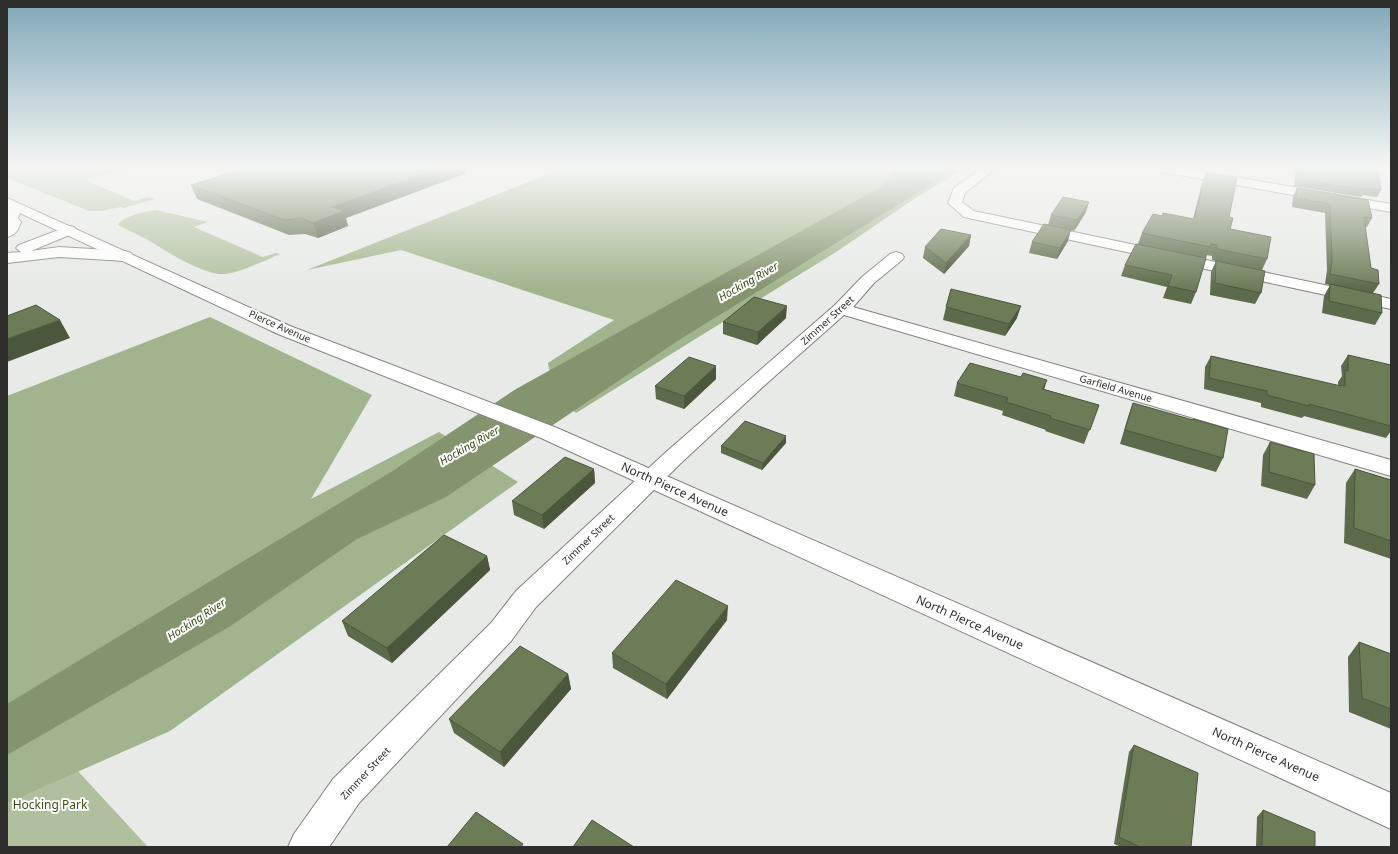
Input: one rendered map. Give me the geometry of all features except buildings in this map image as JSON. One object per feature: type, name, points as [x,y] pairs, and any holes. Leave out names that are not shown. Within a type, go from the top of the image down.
[{"type":"street","name":"Pierce Avenue","points":[[7,233],[14,226],[14,222],[10,219],[11,209]]},
{"type":"street","name":"Pierce Avenue","points":[[23,209],[284,330],[549,433]]},
{"type":"street","points":[[963,209],[969,214],[1391,304]]},
{"type":"street","points":[[7,243],[22,238],[69,230]]},
{"type":"street","points":[[7,253],[69,230]]},
{"type":"street","points":[[7,258],[59,252],[125,256]]},
{"type":"street","name":"Zimmer Street","points":[[307,847],[346,792],[500,632],[526,599],[652,479],[672,458],[841,309],[868,280],[896,257]]},
{"type":"street","name":"Garfield Avenue","points":[[841,309],[1391,468]]},
{"type":"street","name":"North Pierce Avenue","points":[[549,433],[1391,811]]},
{"type":"green space","points":[[84,209],[112,209],[101,211],[89,211]]},
{"type":"green space","points":[[156,210],[208,222],[194,227],[263,257],[276,253],[280,254],[235,272],[222,274],[205,271],[118,225],[130,217]]},
{"type":"green space","name":"Hocking Park","points":[[17,705],[148,847],[7,847],[7,711]]},
{"type":"shaded area","points":[[461,209],[900,209],[836,252],[576,413],[554,395],[548,363],[614,320],[401,250],[307,270]]},
{"type":"shaded area","points":[[210,317],[372,395],[311,499],[439,432],[518,482],[170,731],[7,803],[7,396]]},
{"type":"water","name":"Hocking River","points":[[841,209],[891,209],[679,340],[446,497],[357,539],[229,627],[7,755],[7,704],[391,472],[516,389]]}]
